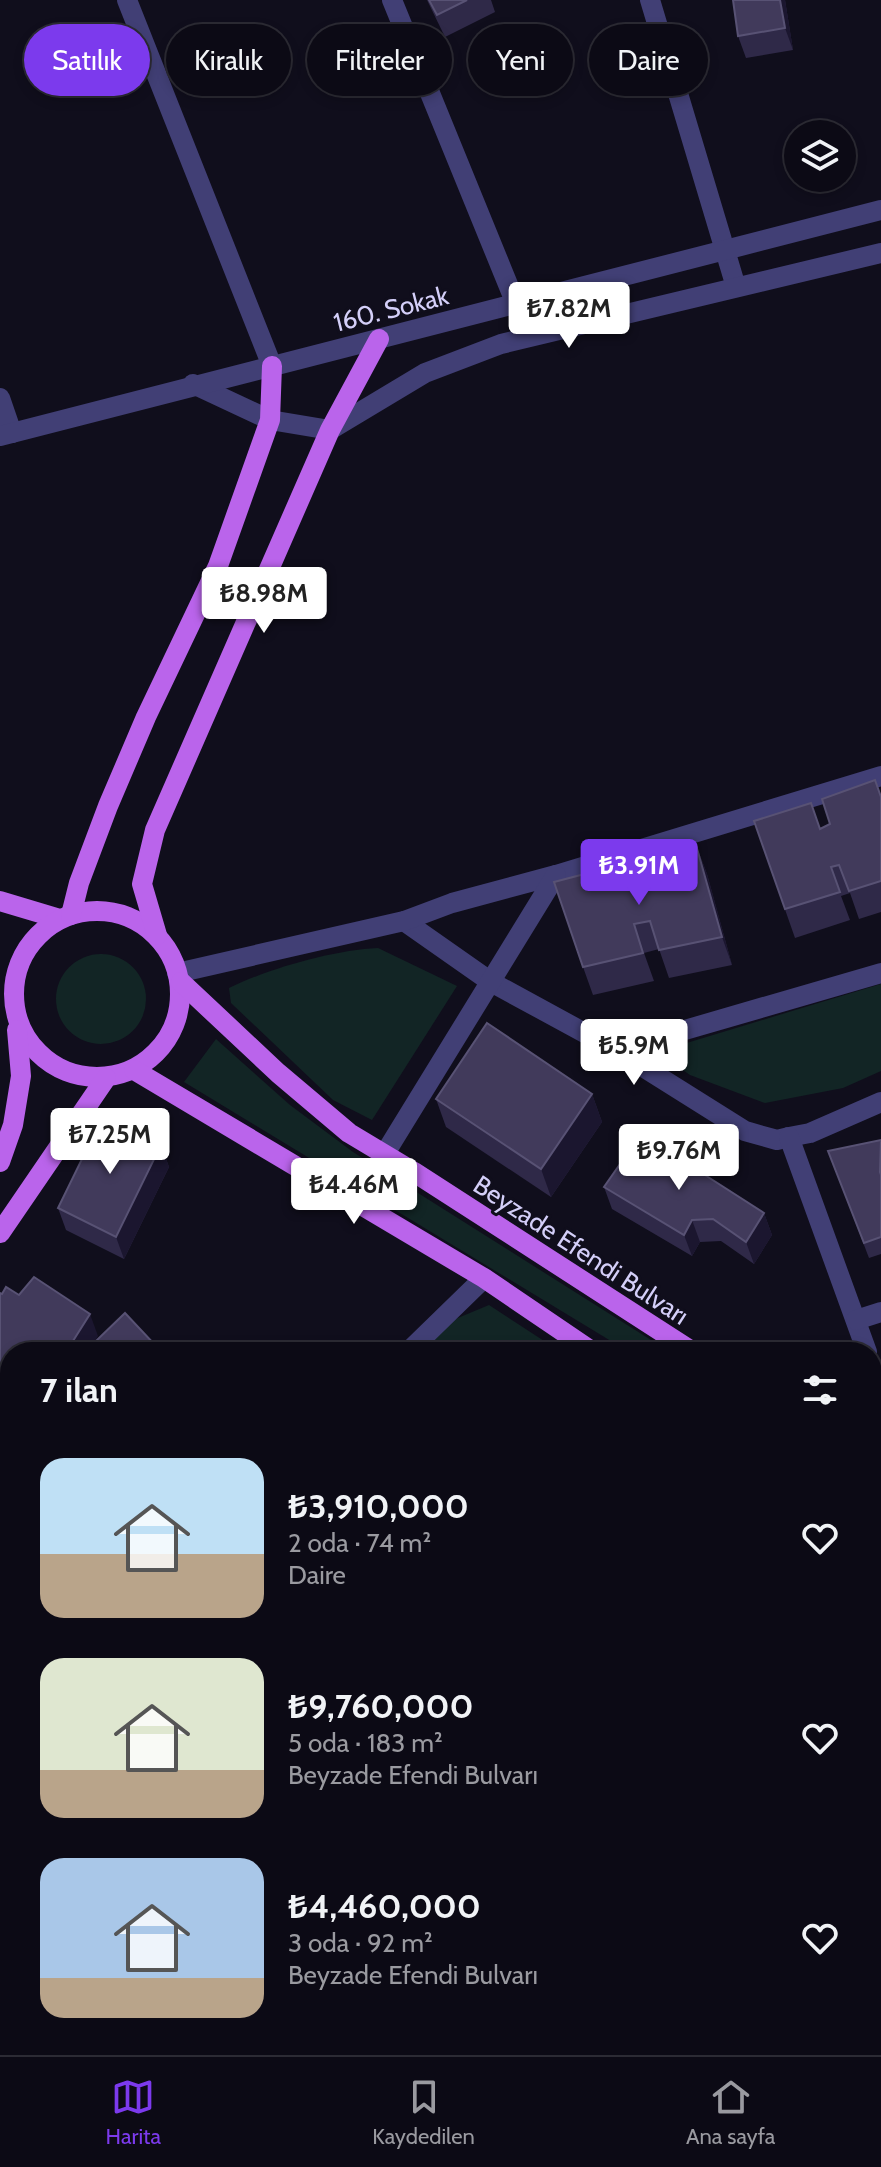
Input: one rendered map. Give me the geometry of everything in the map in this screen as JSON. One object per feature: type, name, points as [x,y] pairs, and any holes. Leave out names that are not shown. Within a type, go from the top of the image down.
[{"type":"main road","points":[[157,935],[142,884],[155,830],[330,430],[379,339]]},
{"type":"main road","points":[[65,917],[146,717],[218,566],[270,420],[272,366]]},
{"type":"main road","points":[[0,901],[65,917]]},
{"type":"main road","points":[[0,1162],[13,1125],[21,1076],[10,1003],[20,961],[36,936],[65,917],[85,911],[111,912],[136,920],[157,935],[173,957],[179,977],[180,1008],[171,1033],[156,1055],[134,1070],[106,1078],[77,1076],[50,1065],[29,1044],[10,1003]]},
{"type":"main road","name":"Beyzade Efendi Bulvarı","points":[[179,977],[278,1073],[349,1133],[677,1342]]},
{"type":"main road","points":[[134,1070],[484,1278],[578,1342]]},
{"type":"main road","points":[[0,1233],[106,1078]]},
{"type":"street","points":[[127,0],[272,366]]},
{"type":"street","points":[[392,0],[516,304]]},
{"type":"street","points":[[650,0],[736,287]]},
{"type":"street","name":"160. Sokak","points":[[6,434],[881,210]]},
{"type":"street","points":[[193,384],[270,420],[330,430],[425,373],[501,344],[881,253]]},
{"type":"street","points":[[0,398],[6,434]]},
{"type":"street","points":[[179,977],[404,921],[452,903],[556,875],[881,776]]},
{"type":"street","points":[[384,1155],[556,875]]},
{"type":"street","points":[[404,921],[491,982],[616,1050],[745,1131],[777,1140],[810,1133],[881,1102]]},
{"type":"street","points":[[616,1050],[881,973]]},
{"type":"street","points":[[789,1137],[864,1342]]},
{"type":"street","points":[[418,1342],[484,1278]]},
{"type":"street","points":[[856,1320],[881,1312]]},
{"type":"green space","points":[[378,948],[457,986],[372,1120],[333,1100],[231,1003],[229,988],[302,961]]},
{"type":"green space","points":[[101,954],[118,957],[133,967],[143,982],[146,999],[143,1016],[133,1031],[118,1041],[101,1044],[84,1041],[69,1031],[59,1016],[56,999],[59,982],[69,967],[84,957]]},
{"type":"green space","points":[[881,984],[881,1071],[843,1088],[765,1103],[690,1075],[657,1052]]},
{"type":"green space","points":[[216,1039],[290,1105],[353,1152],[654,1342],[613,1342],[184,1082]]},
{"type":"green space","points":[[489,1305],[546,1342],[430,1342],[453,1320]]},
{"type":"building","points":[[429,0],[467,0],[437,15]]},
{"type":"building","points":[[733,0],[780,0],[785,28],[738,36]]},
{"type":"building","points":[[875,780],[881,797],[881,881],[849,891],[839,865],[831,867],[840,892],[785,909],[754,821],[811,803],[820,829],[830,824],[822,799]]},
{"type":"building","points":[[696,845],[722,937],[659,950],[650,921],[634,924],[643,953],[583,967],[554,882],[619,865],[625,887],[641,883],[635,863]]},
{"type":"building","points":[[487,1023],[592,1094],[541,1169],[436,1099]]},
{"type":"building","points":[[103,1116],[161,1145],[116,1237],[58,1208]]},
{"type":"building","points":[[641,1134],[764,1213],[746,1242],[713,1219],[692,1220],[684,1235],[604,1187]]},
{"type":"building","points":[[881,1140],[881,1237],[864,1243],[828,1151]]},
{"type":"building","points":[[34,1277],[90,1314],[72,1342],[0,1342],[0,1293],[6,1287],[19,1295]]},
{"type":"building","points":[[125,1313],[152,1342],[99,1342],[97,1340]]}]
